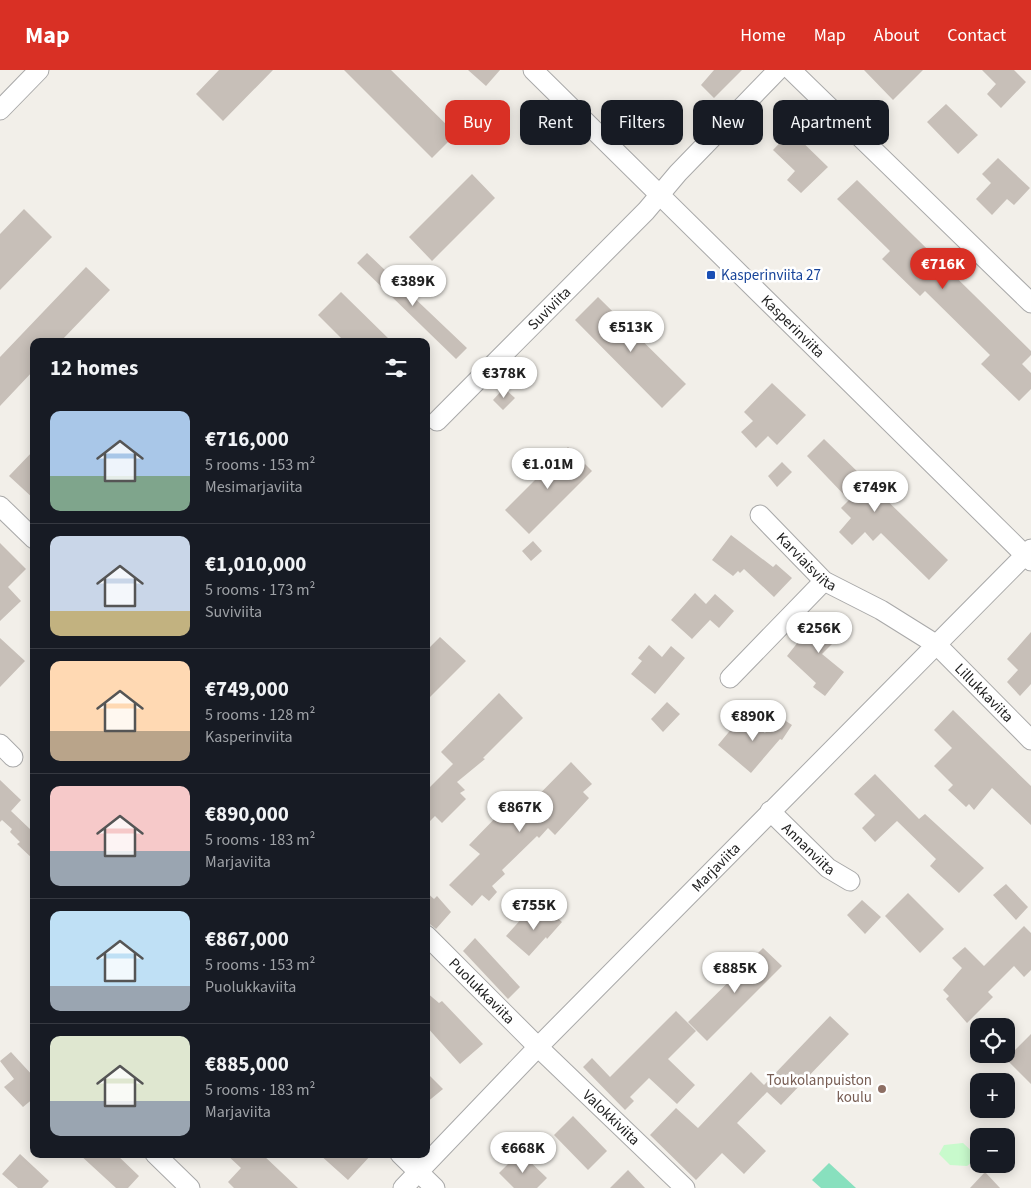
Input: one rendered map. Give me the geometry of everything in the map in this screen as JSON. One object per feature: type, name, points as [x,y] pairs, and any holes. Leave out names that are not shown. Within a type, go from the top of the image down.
[{"type":"street","points":[[0,110],[40,70]]},
{"type":"street","name":"Kasperinviita","points":[[533,70],[1029,555]]},
{"type":"street","name":"Suviviita","points":[[437,420],[639,218],[678,173],[778,70]]},
{"type":"street","points":[[791,70],[1031,303]]},
{"type":"street","points":[[0,506],[30,535]]},
{"type":"street","name":"Karviaisviita","points":[[760,515],[824,581],[881,610],[937,645]]},
{"type":"street","name":"Marjaviita","points":[[403,1188],[538,1047],[770,812],[1029,555]]},
{"type":"street","points":[[730,678],[824,581]]},
{"type":"street","name":"Lillukkaviita","points":[[937,645],[1031,740]]},
{"type":"street","name":"Annanviita","points":[[770,812],[828,868],[850,881]]},
{"type":"street","name":"Puolukkaviita","points":[[430,939],[538,1047]]},
{"type":"street","name":"Valokkiviita","points":[[538,1047],[685,1188]]},
{"type":"street","points":[[159,1158],[190,1188]]},
{"type":"street","points":[[404,1158],[435,1188]]},
{"type":"green space","points":[[963,1143],[970,1150],[970,1164],[967,1166],[950,1165],[939,1154],[944,1145]]},
{"type":"green space","points":[[829,1163],[856,1188],[821,1188],[812,1180]]},
{"type":"building","points":[[219,70],[273,70],[223,121],[196,94]]},
{"type":"building","points":[[344,70],[391,70],[445,123],[445,145],[432,158]]},
{"type":"building","points":[[468,70],[500,70],[486,86]]},
{"type":"building","points":[[714,70],[742,70],[714,98],[701,85]]},
{"type":"building","points":[[864,70],[923,70],[893,100]]},
{"type":"building","points":[[982,70],[1014,70],[1026,82],[1001,108],[987,94],[996,84]]},
{"type":"building","points":[[946,104],[978,135],[958,154],[927,122]]},
{"type":"building","points":[[778,145],[805,145],[828,167],[801,193],[787,180],[795,171],[773,150]]},
{"type":"building","points":[[998,158],[1030,188],[1014,205],[1007,199],[992,215],[976,199],[991,183],[982,174]]},
{"type":"building","points":[[472,174],[495,198],[432,261],[409,237]]},
{"type":"building","points":[[857,180],[1031,351],[1031,355],[1022,364],[1031,373],[1031,389],[1019,401],[981,364],[990,355],[925,291],[920,296],[882,259],[890,251],[837,199]]},
{"type":"building","points":[[24,209],[52,237],[0,290],[0,234]]},
{"type":"building","points":[[367,253],[467,348],[456,359],[357,263]]},
{"type":"building","points":[[86,267],[110,290],[64,338],[30,338],[30,374],[0,406],[0,357]]},
{"type":"building","points":[[341,292],[388,338],[341,338],[318,315]]},
{"type":"building","points":[[598,297],[686,384],[662,408],[575,320]]},
{"type":"building","points":[[772,383],[806,415],[777,445],[768,436],[756,448],[741,432],[753,421],[744,412]]},
{"type":"building","points":[[504,388],[515,398],[503,410],[493,400]]},
{"type":"building","points":[[824,439],[948,560],[929,580],[881,533],[873,541],[865,532],[852,545],[839,532],[851,518],[841,508],[849,500],[807,456]]},
{"type":"building","points":[[568,447],[592,471],[529,534],[505,510]]},
{"type":"building","points":[[30,454],[30,495],[9,476]]},
{"type":"building","points":[[782,462],[792,472],[777,487],[768,476]]},
{"type":"building","points":[[731,535],[773,567],[776,564],[792,578],[774,597],[744,569],[740,573],[738,571],[733,576],[712,560]]},
{"type":"building","points":[[533,541],[542,551],[531,561],[522,551]]},
{"type":"building","points":[[0,543],[26,569],[8,587],[21,601],[0,621]]},
{"type":"building","points":[[695,593],[706,604],[715,594],[734,611],[719,628],[710,620],[692,639],[671,620]]},
{"type":"building","points":[[828,613],[845,631],[822,654],[844,672],[825,696],[813,687],[816,683],[787,656],[802,637],[803,639]]},
{"type":"building","points":[[1031,632],[1031,684],[1020,696],[1007,682],[1018,670],[1007,659]]},
{"type":"building","points":[[440,637],[466,661],[430,697],[430,647]]},
{"type":"building","points":[[0,638],[25,661],[0,687]]},
{"type":"building","points":[[649,645],[662,657],[671,646],[685,658],[655,694],[631,674],[642,661],[638,658]]},
{"type":"building","points":[[499,693],[523,718],[483,758],[485,759],[457,782],[465,790],[460,793],[466,799],[442,823],[435,816],[430,821],[430,787],[453,764],[441,752]]},
{"type":"building","points":[[667,702],[680,714],[663,732],[651,719]]},
{"type":"building","points":[[953,710],[1031,786],[1031,825],[992,788],[974,810],[969,804],[966,807],[948,790],[953,785],[934,766],[952,748],[934,730]]},
{"type":"building","points":[[778,716],[792,725],[782,740],[780,739],[751,773],[718,745],[738,721],[744,727],[750,720],[765,733]]},
{"type":"building","points":[[571,762],[592,784],[583,792],[589,798],[555,835],[548,828],[539,838],[537,836],[502,870],[505,874],[492,886],[497,892],[489,901],[482,895],[472,906],[449,885],[480,854],[469,845],[502,811],[513,821]]},
{"type":"building","points":[[875,774],[919,819],[925,814],[984,868],[959,893],[930,866],[936,859],[897,821],[875,842],[862,828],[875,815],[854,794]]},
{"type":"building","points":[[0,780],[21,800],[11,811],[30,829],[30,856],[17,844],[20,842],[10,832],[12,829],[2,820],[0,822]]},
{"type":"building","points":[[1006,884],[1028,907],[1016,920],[993,895]]},
{"type":"building","points":[[908,893],[944,929],[920,953],[885,916]]},
{"type":"building","points":[[430,896],[434,899],[437,896],[451,912],[436,929],[430,924]]},
{"type":"building","points":[[862,900],[881,917],[865,934],[847,915]]},
{"type":"building","points":[[545,907],[562,922],[529,956],[506,936],[523,917],[530,923]]},
{"type":"building","points":[[1024,926],[1031,933],[1031,970],[1024,977],[1014,966],[988,992],[993,997],[967,1023],[946,999],[949,996],[943,990],[962,968],[952,958],[965,947],[984,966]]},
{"type":"building","points":[[475,938],[520,987],[508,999],[463,951]]},
{"type":"building","points":[[763,948],[782,966],[707,1041],[688,1022]]},
{"type":"building","points":[[430,995],[439,1003],[442,1001],[483,1044],[460,1064],[430,1030]]},
{"type":"building","points":[[676,1011],[696,1031],[668,1059],[695,1085],[677,1104],[649,1078],[630,1097],[634,1101],[625,1110],[583,1067],[592,1058],[610,1077]]},
{"type":"building","points":[[830,1016],[849,1034],[781,1105],[767,1092],[737,1123],[766,1151],[744,1174],[722,1153],[696,1180],[650,1135],[676,1108],[698,1128],[751,1072],[764,1085]]},
{"type":"building","points":[[1031,1034],[1031,1084],[1010,1063],[1015,1063],[1015,1050]]},
{"type":"building","points":[[11,1052],[30,1073],[30,1101],[23,1107],[4,1087],[14,1079],[0,1061]]},
{"type":"building","points":[[430,1076],[443,1089],[430,1100]]},
{"type":"building","points":[[573,1116],[607,1151],[588,1170],[554,1135]]},
{"type":"building","points":[[520,1152],[547,1178],[537,1188],[514,1188],[499,1173]]},
{"type":"building","points":[[20,1154],[49,1181],[42,1188],[18,1188],[2,1174]]},
{"type":"building","points":[[83,1158],[120,1158],[139,1176],[128,1188],[116,1188]]},
{"type":"building","points":[[230,1158],[266,1158],[298,1188],[234,1188],[228,1182],[241,1168]]},
{"type":"building","points":[[323,1158],[368,1158],[348,1180]]},
{"type":"building","points":[[628,1170],[645,1188],[610,1188]]},
{"type":"building","points":[[986,1173],[1000,1188],[970,1188]]},
{"type":"place","name":"Kasperinviita 27","points":[[711,275]]},
{"type":"place","name":"Toukolanpuiston koulu","points":[[882,1089]]}]
